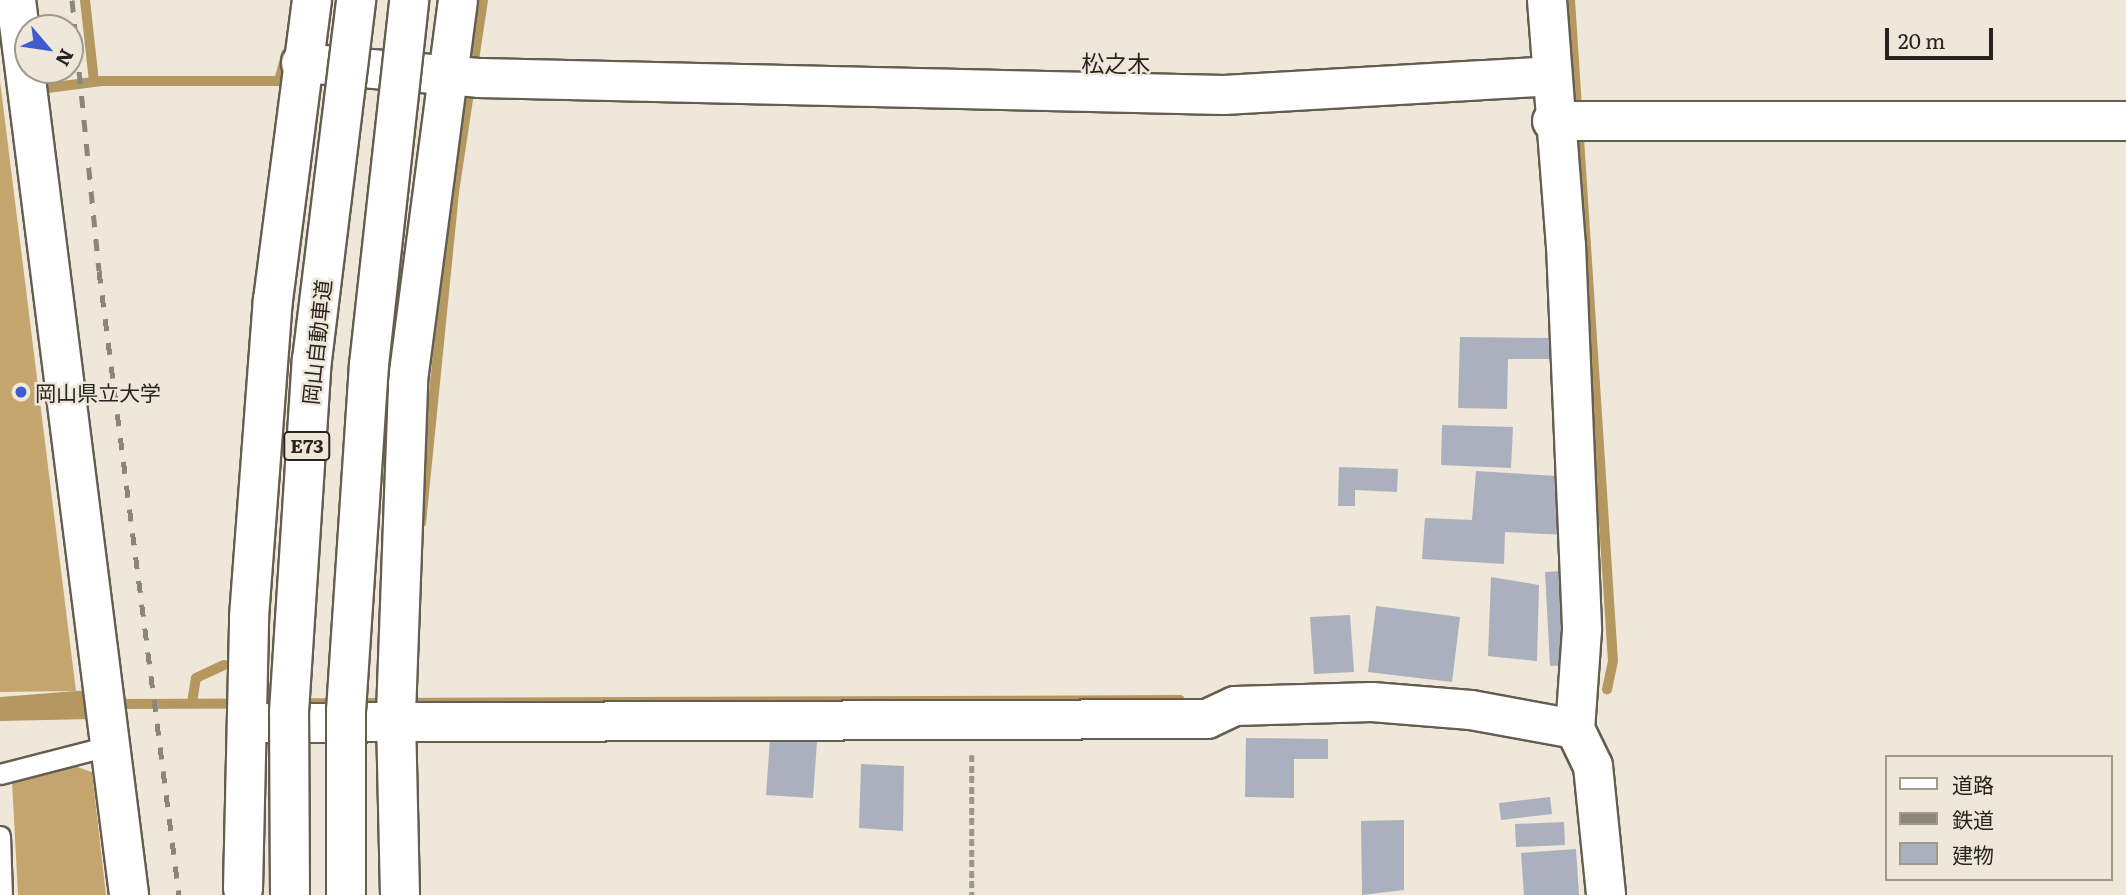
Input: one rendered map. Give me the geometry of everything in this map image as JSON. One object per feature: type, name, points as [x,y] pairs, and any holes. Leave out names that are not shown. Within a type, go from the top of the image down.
[{"type":"main road","points":[[16,0],[100,684],[99,744],[129,895]]},
{"type":"main road","points":[[243,889],[248,676],[273,300],[301,63],[312,0]]},
{"type":"main road","name":"岡山自動車道","points":[[290,895],[289,712],[312,360],[356,0]]},
{"type":"main road","name":"E73","points":[[346,895],[346,711],[369,365],[409,0]]},
{"type":"main road","points":[[400,895],[396,705],[408,380],[462,75],[458,0]]},
{"type":"main road","points":[[1547,0],[1552,121],[1566,245],[1581,589],[1576,729],[1593,766],[1606,895]]},
{"type":"main road","points":[[301,63],[462,75],[1224,95],[1550,76]]},
{"type":"main road","points":[[1552,121],[2126,121]]},
{"type":"main road","points":[[247,719],[396,705],[972,722],[1207,719],[1235,706],[1372,702],[1471,710],[1576,729]]},
{"type":"lane","points":[[0,774],[99,744]]},
{"type":"lane","points":[[0,836],[2,895]]},
{"type":"path","points":[[972,722],[972,895]]},
{"type":"shaded area","points":[[0,81],[1,89],[76,691],[0,692]]},
{"type":"shaded area","points":[[89,690],[92,719],[0,721],[0,697]]},
{"type":"shaded area","points":[[74,766],[92,772],[106,895],[18,895],[12,781]]},
{"type":"building","points":[[1460,337],[1554,338],[1553,359],[1508,359],[1507,409],[1458,408]]},
{"type":"building","points":[[1442,425],[1513,427],[1511,468],[1441,465]]},
{"type":"building","points":[[1339,467],[1398,469],[1397,492],[1355,490],[1355,506],[1338,506]]},
{"type":"building","points":[[1476,471],[1573,477],[1569,535],[1505,532],[1504,564],[1422,559],[1425,518],[1472,520]]},
{"type":"building","points":[[1565,571],[1570,665],[1550,666],[1545,572]]},
{"type":"building","points":[[1491,577],[1539,585],[1537,661],[1488,656]]},
{"type":"building","points":[[1376,606],[1460,617],[1452,682],[1368,672]]},
{"type":"building","points":[[1350,615],[1354,672],[1314,674],[1310,617]]},
{"type":"building","points":[[1246,738],[1328,739],[1328,759],[1294,759],[1294,798],[1245,797]]},
{"type":"building","points":[[770,739],[817,742],[813,798],[766,795]]},
{"type":"building","points":[[861,764],[904,766],[903,831],[859,828]]},
{"type":"building","points":[[1550,797],[1552,814],[1501,820],[1499,803]]},
{"type":"building","points":[[1404,820],[1404,890],[1362,895],[1361,821]]},
{"type":"building","points":[[1564,822],[1565,845],[1516,847],[1515,824]]},
{"type":"building","points":[[1576,849],[1579,895],[1524,895],[1521,853]]},
{"type":"waterway","points":[[85,0],[94,81]]},
{"type":"waterway","points":[[421,523],[454,192],[483,0]]},
{"type":"waterway","points":[[1570,0],[1613,661],[1607,689]]},
{"type":"waterway","points":[[32,90],[101,81],[279,81],[286,54]]},
{"type":"waterway","points":[[192,703],[196,678],[224,665]]},
{"type":"waterway","points":[[112,704],[1180,700]]},
{"type":"railway","points":[[72,0],[99,271],[179,895]]},
{"type":"place","name":"岡山県立大学","points":[[21,392]]},
{"type":"district","name":"松之木","points":[[1116,62]]}]
